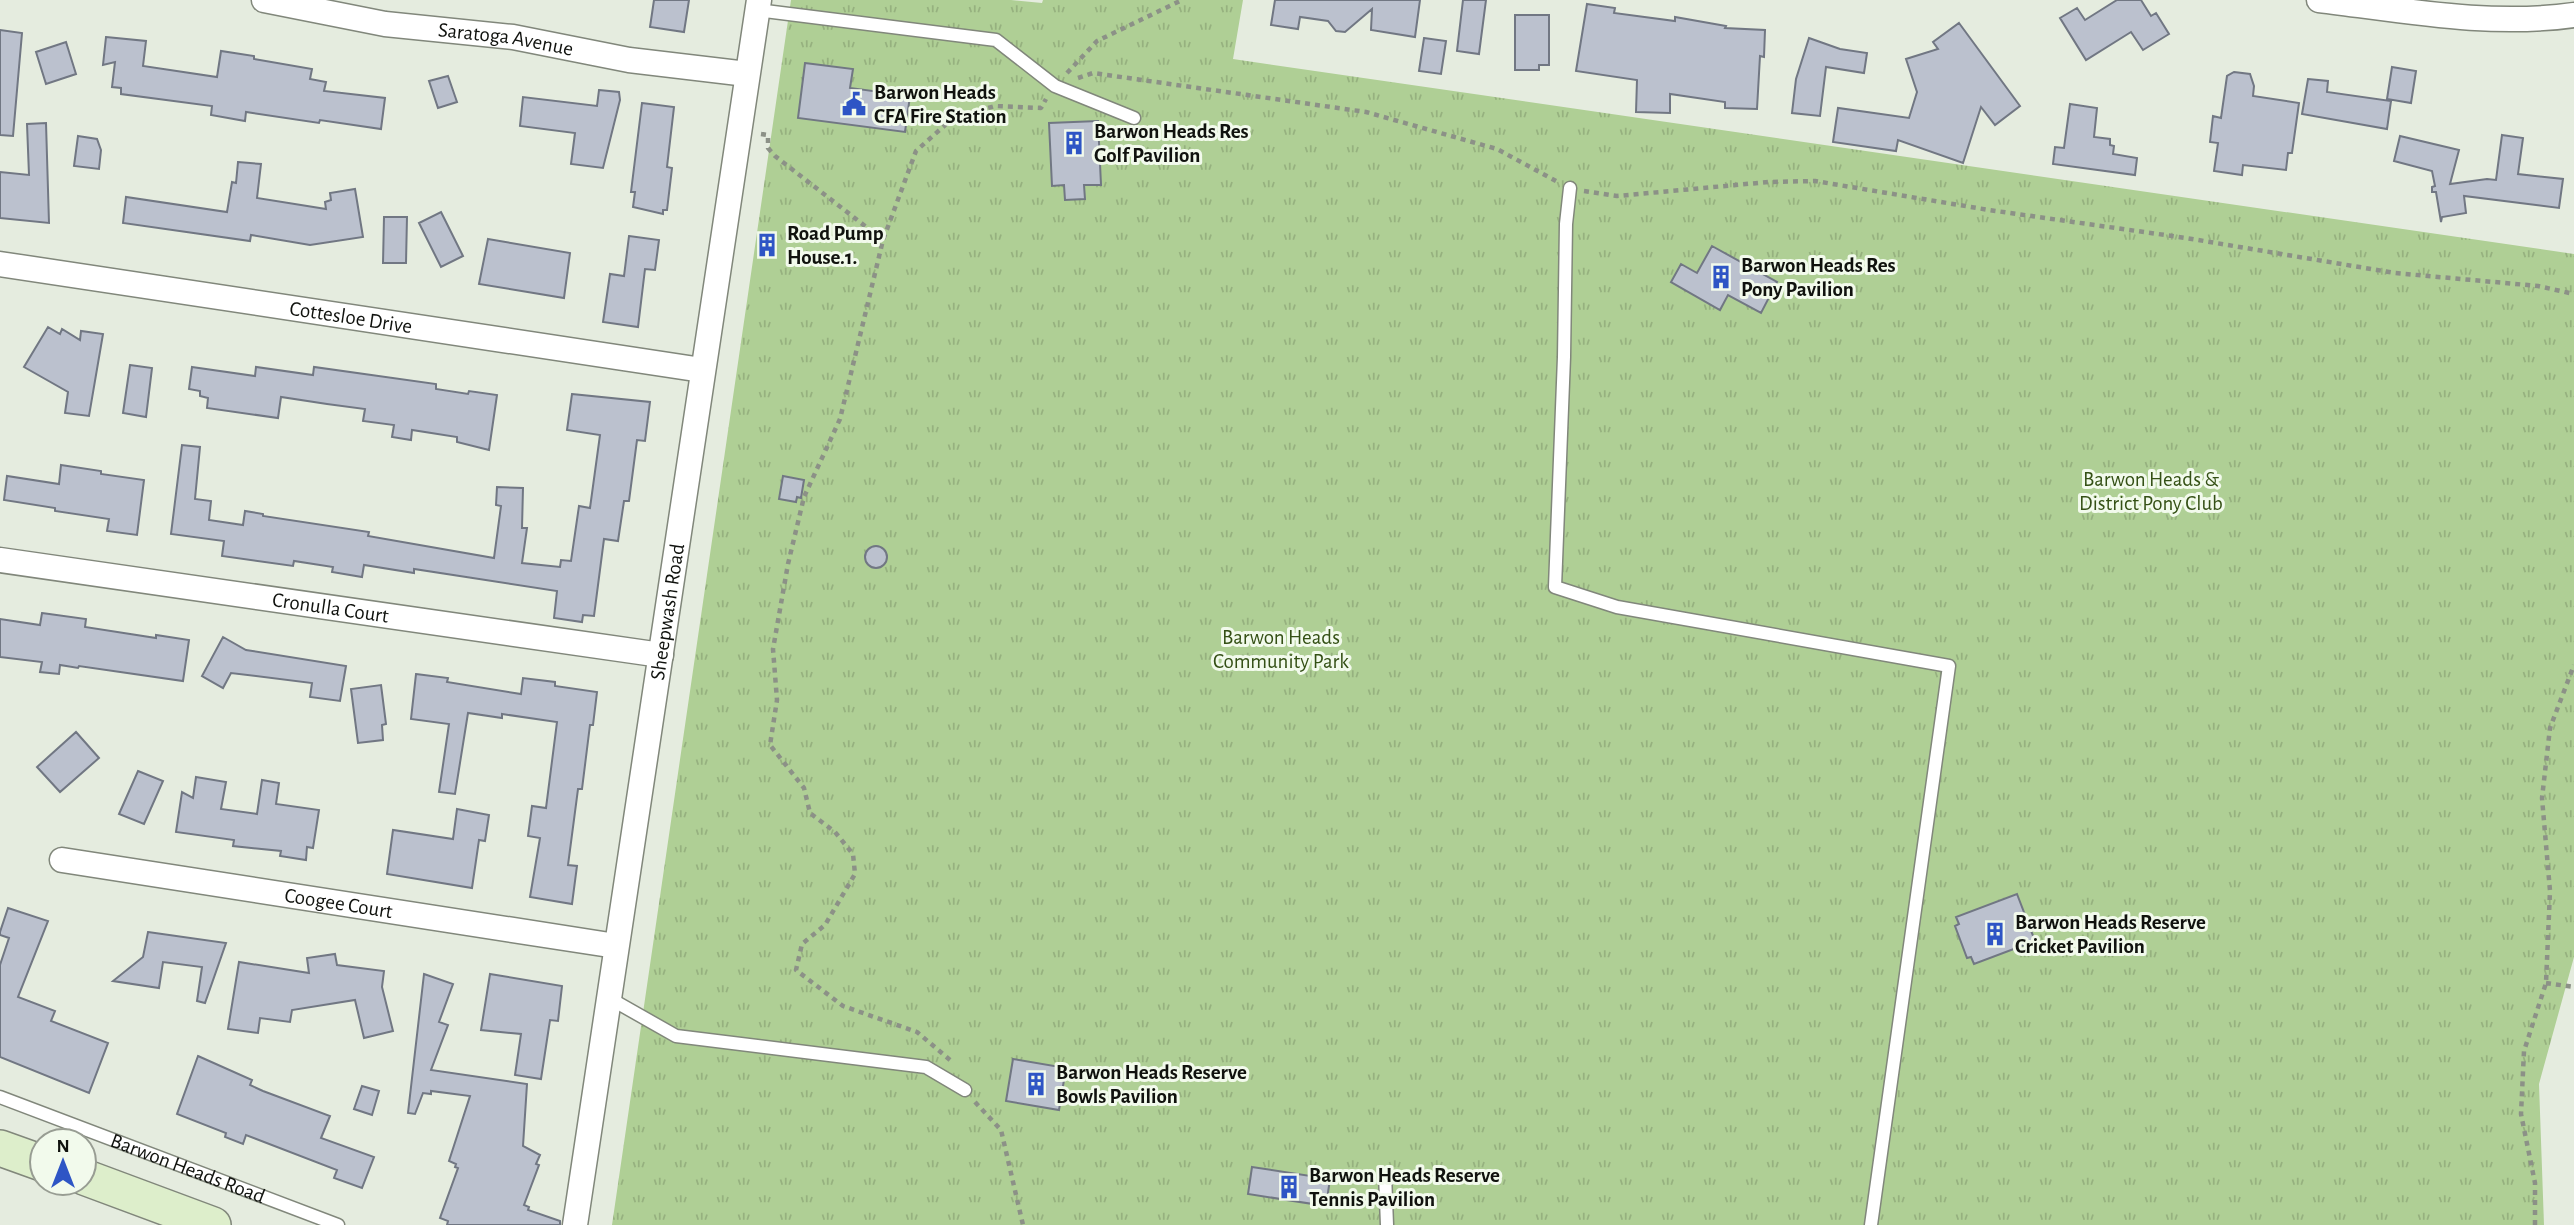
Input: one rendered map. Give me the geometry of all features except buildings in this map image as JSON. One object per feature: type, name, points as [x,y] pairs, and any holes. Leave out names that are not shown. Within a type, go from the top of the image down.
[{"type":"main road","points":[[0,1148],[28,1158]]},
{"type":"main road","points":[[98,1182],[214,1225]]},
{"type":"street","name":"Saratoga Avenue","points":[[264,0],[385,24],[513,37],[629,61],[747,74]]},
{"type":"street","points":[[2319,0],[2488,20],[2549,19],[2574,15]]},
{"type":"street","name":"Sheepwash Road","points":[[575,1225],[758,5]]},
{"type":"street","name":"Cottesloe Drive","points":[[0,264],[702,370]]},
{"type":"street","name":"Cronulla Court","points":[[0,560],[661,655]]},
{"type":"street","name":"Coogee Court","points":[[62,860],[616,946]]},
{"type":"lane","points":[[758,5],[996,40],[1055,86],[1134,118]]},
{"type":"lane","points":[[1570,188],[1566,224],[1555,587],[1617,607],[1949,666],[1871,1225]]},
{"type":"lane","points":[[609,998],[676,1036],[926,1067],[965,1090]]},
{"type":"lane","name":"Barwon Heads Road","points":[[0,1097],[338,1225]]},
{"type":"lane","points":[[1385,1174],[1387,1225]]},
{"type":"path","points":[[1023,1225],[1000,1130],[965,1090],[958,1067],[918,1032],[843,1006],[796,970],[802,944],[825,925],[855,874],[853,854],[835,832],[810,813],[804,788],[770,745],[777,700],[773,649],[788,564],[804,497],[840,419],[883,240],[916,151],[953,118],[995,106],[1041,108],[1055,86],[1097,41],[1182,0]]},
{"type":"path","points":[[1055,86],[1093,73],[1366,112],[1497,149],[1570,188],[1617,196],[1768,182],[1815,181],[2395,273],[2538,286],[2574,294]]},
{"type":"path","points":[[738,131],[768,135],[768,148],[775,156],[883,240]]},
{"type":"path","points":[[2535,1225],[2535,1183],[2521,1114],[2524,1051],[2546,983],[2550,891],[2542,798],[2550,728],[2574,665]]},
{"type":"path","points":[[2546,983],[2574,987]]},
{"type":"green space","name":"Barwon Heads Community Park","points":[[791,0],[1011,0],[1042,3],[1043,0],[1243,0],[1233,59],[2574,254],[2574,957],[2539,1084],[2544,1225],[612,1225]]},
{"type":"place","name":"Barwon Heads CFA Fire Station","points":[[854,104]]},
{"type":"place","name":"Barwon Heads Res Golf Pavilion","points":[[1074,143]]},
{"type":"place","name":"Road Pump House.1.","points":[[767,245]]},
{"type":"place","name":"Barwon Heads Res Pony Pavilion","points":[[1721,277]]},
{"type":"place","name":"Barwon Heads Reserve Cricket Pavilion","points":[[1995,934]]},
{"type":"place","name":"Barwon Heads Reserve Bowls Pavilion","points":[[1036,1084]]},
{"type":"place","name":"Barwon Heads Reserve Tennis Pavilion","points":[[1289,1187]]},
{"type":"park label","name":"Barwon Heads & District Pony Club","points":[[2151,491]]}]
